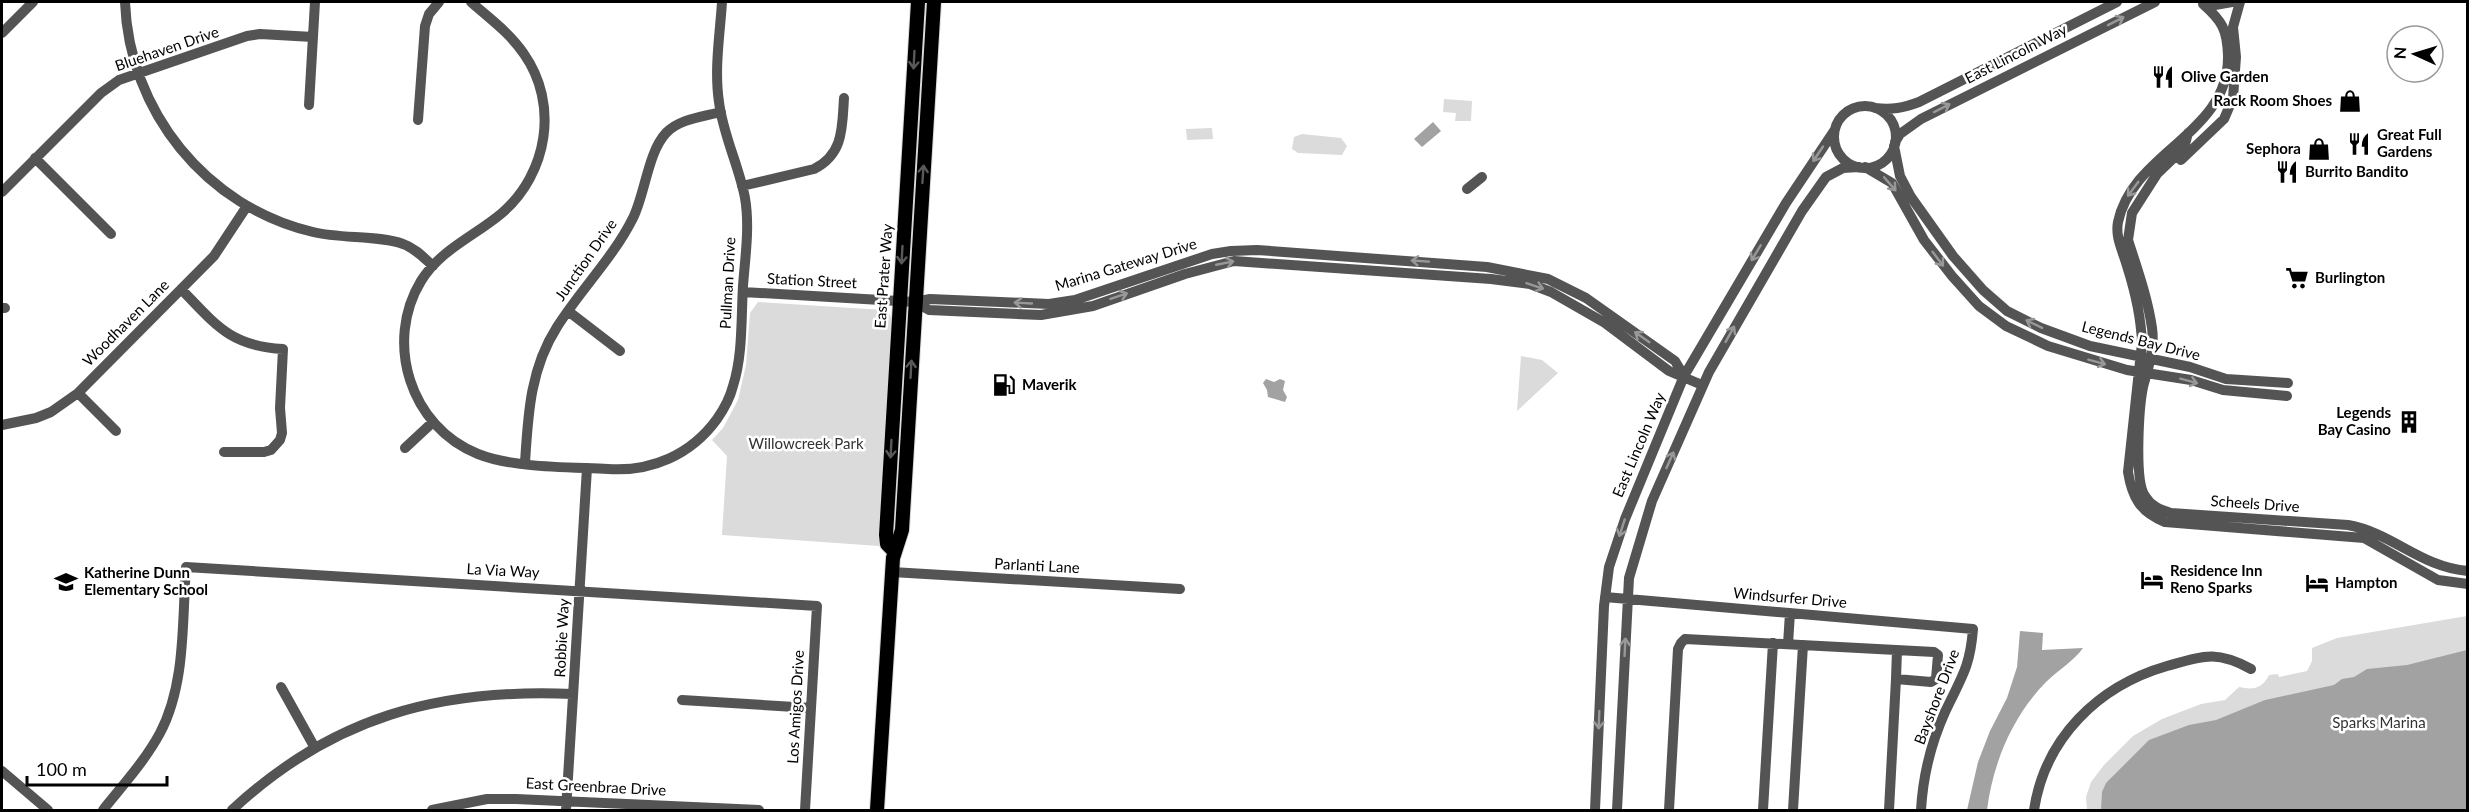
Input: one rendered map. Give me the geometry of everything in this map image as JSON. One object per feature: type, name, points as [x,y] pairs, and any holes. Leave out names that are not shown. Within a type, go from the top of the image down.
[{"type":"main road","name":"East Prater Way","points":[[894,551],[888,544],[886,535],[918,2]]},
{"type":"main road","name":"East Prater Way","points":[[877,810],[892,572],[894,551],[900,542],[902,530],[934,2]]},
{"type":"street","points":[[2,33],[33,2]]},
{"type":"street","points":[[125,2],[129,40],[138,74],[158,118],[183,153],[207,177],[247,206],[270,218],[313,232],[405,245],[433,266]]},
{"type":"street","points":[[309,105],[315,2]]},
{"type":"street","points":[[418,120],[425,26],[429,14],[439,2]]},
{"type":"street","name":"Pullman Drive","points":[[471,2],[514,40],[533,69],[543,99],[544,138],[531,177],[513,203],[500,215],[449,250],[433,266],[414,295],[406,319],[404,344],[405,361],[414,392],[433,422],[461,446],[477,454],[496,460],[621,470],[654,465],[684,451],[708,430],[727,402],[734,386],[739,358],[747,218],[742,186],[720,112],[717,85],[722,2]]},
{"type":"street","points":[[712,2],[722,2]]},
{"type":"street","name":"East Lincoln Way","points":[[1875,108],[1888,110],[1903,108],[1919,102],[2117,2]]},
{"type":"street","name":"East Lincoln Way","points":[[1895,144],[1900,134],[1921,119],[2155,2]]},
{"type":"street","points":[[2200,3],[2215,5],[2232,2]]},
{"type":"street","points":[[2240,2],[2233,27],[2236,81],[2233,98],[2224,119],[2147,190],[2117,224],[2118,239],[2127,265],[2141,323],[2146,358],[2128,472],[2131,489],[2138,506],[2153,518],[2165,522],[2210,526],[2218,522],[2266,525],[2364,538],[2438,580],[2468,584]]},
{"type":"street","points":[[2127,211],[2129,194],[2152,167],[2213,108],[2227,79],[2227,50],[2222,22],[2200,3]]},
{"type":"street","name":"Bluehaven Drive","points":[[2,192],[109,86],[247,36],[260,34],[313,38]]},
{"type":"street","points":[[742,186],[814,169],[830,158],[840,142],[844,98]]},
{"type":"street","points":[[1617,810],[1627,598],[1632,563],[1652,501],[1702,385],[1802,211],[1826,177],[1843,168],[1862,167],[1881,162],[1890,154],[1895,144],[1891,121],[1881,111],[1863,106],[1852,109],[1842,116],[1834,131],[1839,153],[1847,162],[1862,167]]},
{"type":"street","name":"Junction Drive","points":[[525,463],[532,387],[547,344],[568,310],[625,234],[642,197],[658,143],[664,134],[681,122],[720,112]]},
{"type":"street","name":"East Lincoln Way","points":[[1595,810],[1605,597],[1609,567],[1625,519],[1684,376],[1786,203],[1834,131]]},
{"type":"street","points":[[2147,190],[2157,174],[2184,148],[2188,132]]},
{"type":"street","name":"Legends Bay Drive","points":[[1895,144],[1900,177],[1911,197],[1953,256],[1983,290],[2007,311],[2041,328],[2090,346],[2190,367],[2226,379],[2288,383]]},
{"type":"street","points":[[35,158],[111,234]]},
{"type":"street","name":"Legends Bay Drive","points":[[1862,167],[1892,183],[1924,240],[1952,276],[1978,306],[2006,326],[2048,346],[2142,372],[2191,380],[2223,390],[2287,396]]},
{"type":"street","points":[[1467,189],[1482,177]]},
{"type":"street","name":"Woodhaven Lane","points":[[2,425],[36,418],[51,412],[78,393],[224,244],[247,206]]},
{"type":"street","name":"Marina Gateway Drive","points":[[915,302],[929,310],[1041,315],[1093,306],[1185,274],[1234,261],[1491,279],[1530,284],[1551,292],[1605,323],[1669,371],[1702,385]]},
{"type":"street","points":[[181,289],[220,329],[233,338],[258,347],[284,349],[280,405],[282,433],[276,446],[264,452],[224,452]]},
{"type":"street","name":"Station Street","points":[[742,292],[915,302]]},
{"type":"street","points":[[568,310],[620,351]]},
{"type":"street","name":"Scheels Drive","points":[[2142,372],[2139,468],[2141,488],[2151,504],[2171,513],[2276,526],[2359,527],[2375,532],[2433,564],[2468,571]]},
{"type":"street","points":[[78,393],[116,431]]},
{"type":"street","points":[[405,448],[433,422]]},
{"type":"street","name":"Robbie Way","points":[[566,805],[587,468]]},
{"type":"street","name":"La Via Way","points":[[103,810],[150,750],[168,716],[178,677],[186,567],[818,606]]},
{"type":"street","name":"Parlanti Lane","points":[[892,572],[1180,589]]},
{"type":"street","name":"Windsurfer Drive","points":[[1605,597],[1973,629]]},
{"type":"street","name":"Los Amigos Drive","points":[[805,810],[818,606]]},
{"type":"street","points":[[1788,644],[1790,613]]},
{"type":"street","name":"Bayshore Drive","points":[[1920,810],[1931,752],[1946,710],[1970,659],[1973,629]]},
{"type":"street","points":[[1670,810],[1678,649],[1685,639],[1934,652],[1938,655],[1936,679],[1931,682],[1896,680]]},
{"type":"street","points":[[1763,810],[1773,644]]},
{"type":"street","points":[[1793,810],[1803,645]]},
{"type":"street","points":[[1888,810],[1897,650]]},
{"type":"street","points":[[2034,810],[2041,782],[2056,747],[2078,717],[2108,693],[2140,675],[2202,657],[2228,657],[2251,669]]},
{"type":"street","points":[[281,687],[315,748]]},
{"type":"street","points":[[232,810],[272,776],[315,748],[379,718],[435,702],[502,693],[573,694]]},
{"type":"street","points":[[682,700],[811,708]]},
{"type":"street","points":[[3,776],[48,810]]},
{"type":"street","name":"East Greenbrae Drive","points":[[432,810],[487,799],[566,805],[759,810]]},
{"type":"green space","points":[[1444,99],[1472,101],[1471,121],[1455,121],[1456,113],[1443,112]]},
{"type":"green space","points":[[1212,128],[1213,139],[1187,140],[1186,129]]},
{"type":"green space","points":[[1302,134],[1341,138],[1347,146],[1342,155],[1298,153],[1292,149],[1294,137]]},
{"type":"green space","name":"Willowcreek Park","points":[[758,302],[884,310],[889,313],[893,322],[879,546],[722,535],[727,456],[712,440],[723,428],[738,400],[746,365],[750,313]]},
{"type":"green space","points":[[1521,356],[1542,360],[1558,373],[1517,411]]},
{"type":"green space","name":"Sparks Marina","points":[[2467,616],[2467,810],[2087,810],[2086,797],[2091,782],[2104,765],[2133,736],[2162,719],[2201,704],[2225,700],[2239,687],[2260,686],[2269,675],[2278,674],[2279,677],[2307,671],[2312,661],[2312,648],[2337,638]]},
{"type":"shaded area","points":[[1433,122],[1441,131],[1422,147],[1414,139]]},
{"type":"shaded area","points":[[1266,379],[1274,382],[1280,379],[1285,381],[1283,390],[1287,397],[1285,402],[1268,397],[1263,383]]},
{"type":"shaded area","points":[[2020,631],[2043,633],[2042,650],[2083,648],[2046,682],[2014,725],[1999,758],[1987,810],[1967,810],[1978,762],[1990,731],[2007,698],[2017,667]]},
{"type":"shaded area","name":"Sparks Marina","points":[[2467,650],[2467,810],[2101,810],[2102,792],[2106,783],[2149,740],[2189,725],[2216,720],[2265,700],[2334,685],[2342,679],[2354,677],[2367,669],[2407,665]]},
{"type":"place","name":"Olive Garden","points":[[2163,77]]},
{"type":"place","name":"Rack Room Shoes","points":[[2350,101]]},
{"type":"place","name":"Great Full Gardens","points":[[2359,144]]},
{"type":"place","name":"Sephora","points":[[2319,149]]},
{"type":"place","name":"Burrito Bandito","points":[[2287,172]]},
{"type":"place","name":"Burlington","points":[[2297,278]]},
{"type":"place","name":"Maverik","points":[[1004,385]]},
{"type":"place","name":"Legends Bay Casino","points":[[2409,422]]},
{"type":"place","name":"Residence Inn Reno Sparks","points":[[2152,580]]},
{"type":"place","name":"Katherine Dunn Elementary School","points":[[66,582]]},
{"type":"place","name":"Hampton","points":[[2317,583]]}]
